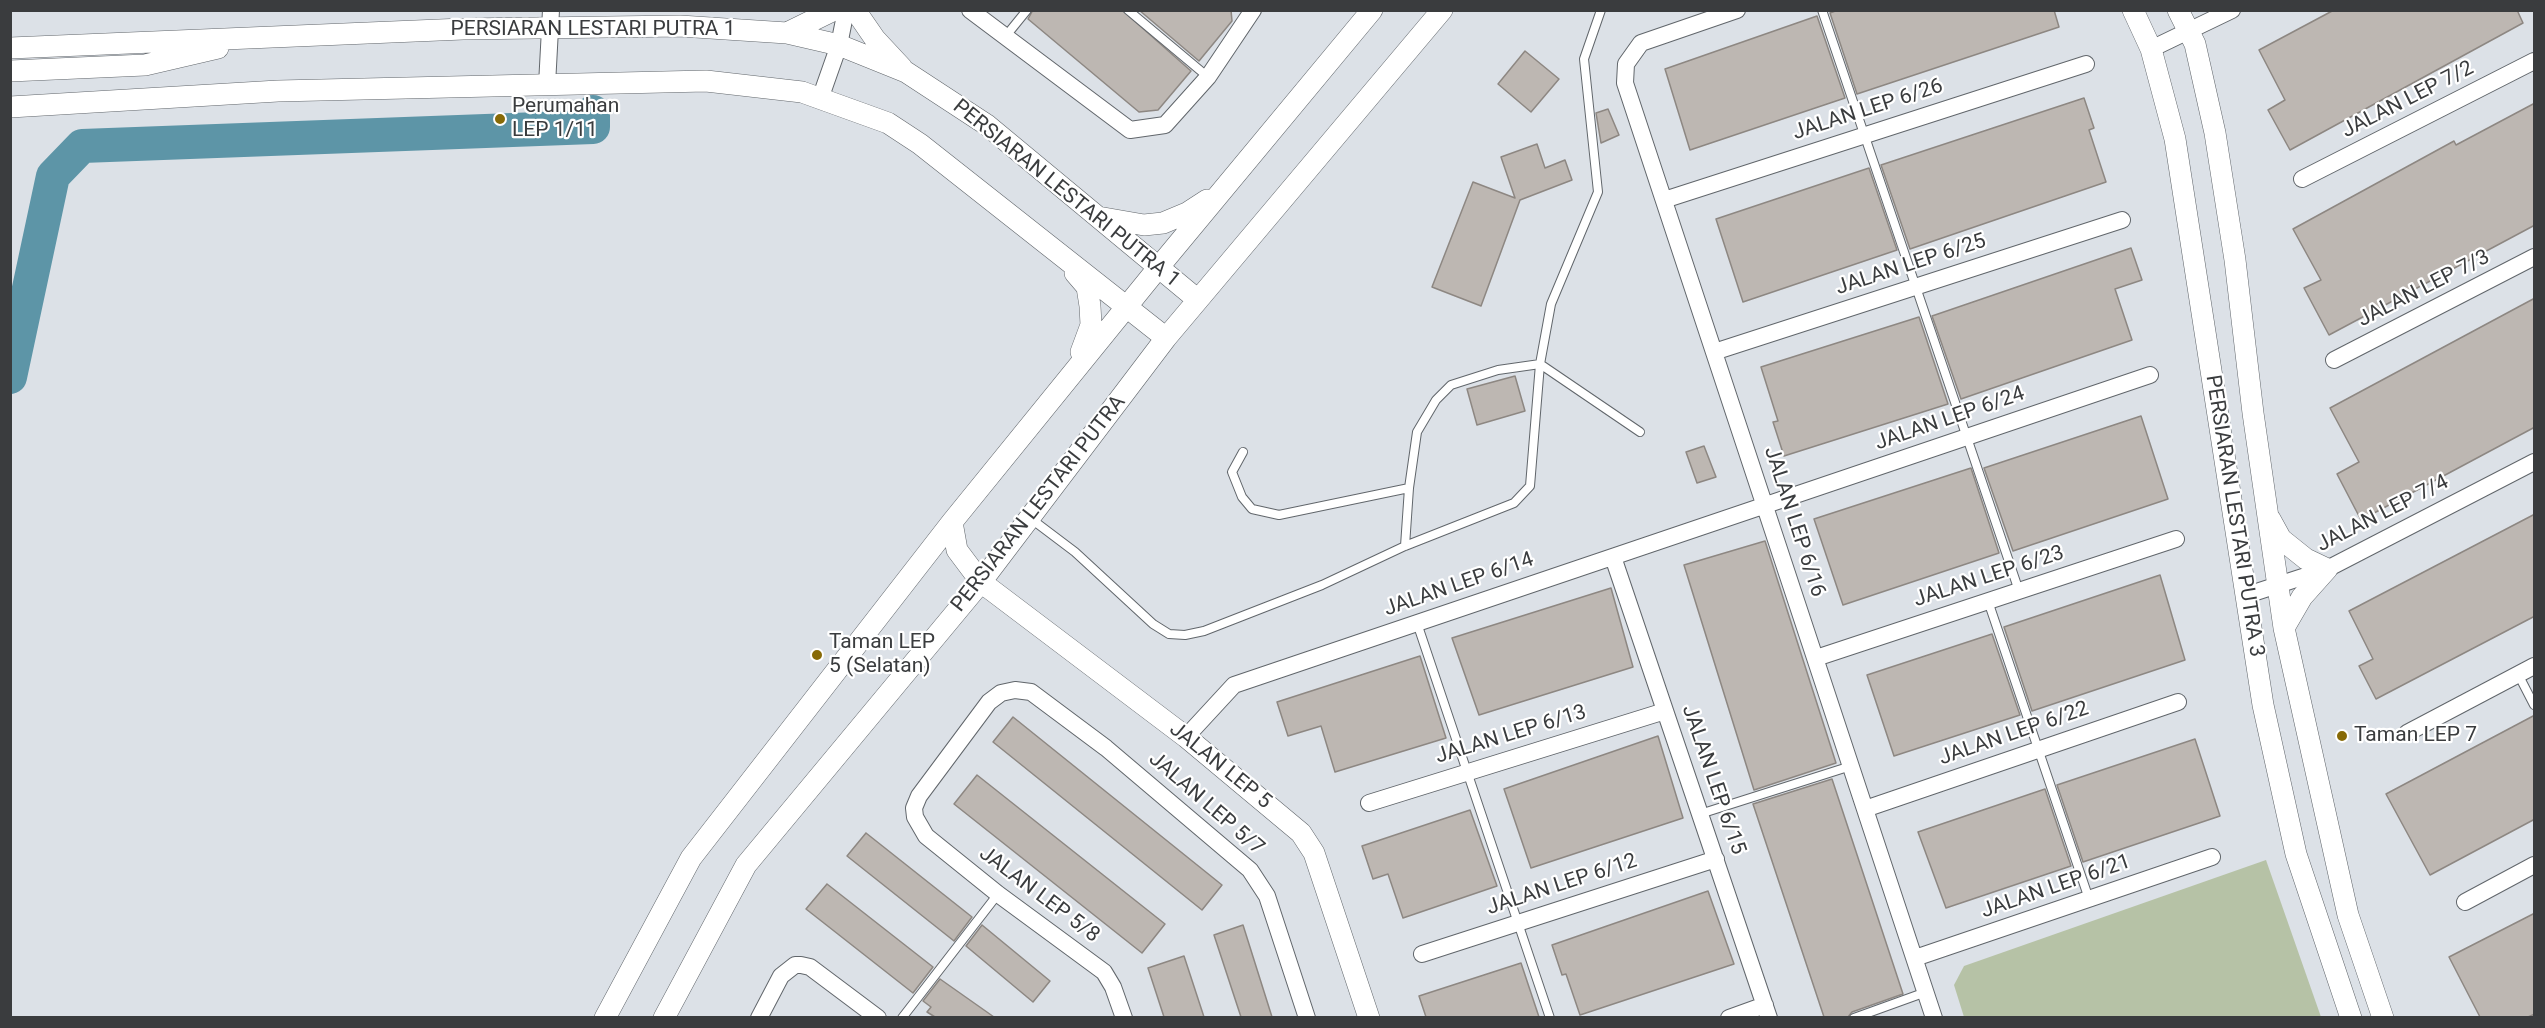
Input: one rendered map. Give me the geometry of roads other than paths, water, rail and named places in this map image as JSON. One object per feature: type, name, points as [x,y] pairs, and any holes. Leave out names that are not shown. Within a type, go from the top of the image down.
[{"type":"street","points":[[787,33],[834,10]]},
{"type":"street","points":[[820,99],[839,45],[846,10]]},
{"type":"street","points":[[855,10],[875,39],[906,72]]},
{"type":"street","points":[[970,10],[1130,130],[1165,125],[1208,77],[1253,10]]},
{"type":"street","points":[[605,1017],[691,858],[952,522],[1126,306],[1372,10]]},
{"type":"street","name":"PERSIARAN LESTARI PUTRA","points":[[664,1017],[746,866],[981,582],[1166,338],[1443,10]]},
{"type":"street","name":"JALAN LEP 6/16","points":[[1737,10],[1641,43],[1626,64],[1626,83],[1934,1017]]},
{"type":"street","name":"PERSIARAN LESTARI PUTRA 3","points":[[2133,10],[2151,49],[2175,140],[2263,705],[2296,854],[2351,1017]]},
{"type":"street","name":"PERSIARAN LESTARI PUTRA 3","points":[[2178,10],[2195,44],[2218,156],[2235,260],[2266,510],[2284,628],[2348,915],[2383,1017]]},
{"type":"street","points":[[2151,49],[2232,10]]},
{"type":"street","points":[[547,85],[550,20]]},
{"type":"street","name":"PERSIARAN LESTARI PUTRA 1","points":[[10,48],[463,29],[550,20],[787,33],[839,45],[906,72],[987,125],[1198,300]]},
{"type":"street","points":[[10,71],[145,65],[268,36]]},
{"type":"street","name":"JALAN LEP 7/2","points":[[2302,179],[2535,61]]},
{"type":"street","name":"JALAN LEP 6/26","points":[[1664,200],[2086,64]]},
{"type":"street","points":[[10,107],[278,91],[706,81],[802,92],[888,123],[1166,338]]},
{"type":"street","points":[[1097,217],[1144,225],[1163,223],[1187,213],[1224,188]]},
{"type":"street","name":"JALAN LEP 6/25","points":[[1714,352],[2122,220]]},
{"type":"street","name":"JALAN LEP 7/3","points":[[2334,360],[2535,257]]},
{"type":"street","points":[[1065,260],[1087,287],[1090,306],[1091,325],[1073,372]]},
{"type":"street","name":"JALAN LEP 6/24","points":[[1765,505],[2150,375]]},
{"type":"street","name":"JALAN LEP 7/4","points":[[2247,595],[2327,569],[2535,462]]},
{"type":"street","name":"JALAN LEP 6/14","points":[[1186,737],[1234,685],[1765,505]]},
{"type":"street","points":[[2266,510],[2281,539],[2306,559],[2327,569],[2302,597],[2284,628]]},
{"type":"street","name":"JALAN LEP 5","points":[[952,522],[957,550],[981,582],[1186,737],[1301,833],[1314,853],[1369,1017]]},
{"type":"street","name":"JALAN LEP 6/23","points":[[1816,658],[2176,539]]},
{"type":"street","name":"JALAN LEP 6/15","points":[[1613,556],[1767,1011]]},
{"type":"street","points":[[2407,733],[2535,666]]},
{"type":"street","name":"JALAN LEP 5/7","points":[[1001,693],[1015,690],[1031,692],[1106,748],[1250,870],[1267,896],[1307,1017]]},
{"type":"street","name":"JALAN LEP 5/8","points":[[1001,693],[988,702],[919,796],[914,808],[915,817],[926,836],[998,894],[1104,972],[1113,987],[1124,1017]]},
{"type":"street","name":"JALAN LEP 6/22","points":[[1865,809],[2178,702]]},
{"type":"street","name":"JALAN LEP 6/13","points":[[1369,803],[1665,711]]},
{"type":"street","name":"JALAN LEP 6/21","points":[[1915,958],[2211,857]]},
{"type":"street","name":"JALAN LEP 6/12","points":[[1422,954],[1716,859]]},
{"type":"street","points":[[2465,902],[2535,865]]},
{"type":"street","points":[[759,1017],[781,976],[795,966],[810,967],[878,1017]]},
{"type":"street","points":[[1730,1017],[1767,1011]]},
{"type":"lane","points":[[1005,37],[1027,10]]},
{"type":"lane","points":[[1128,10],[1208,77]]},
{"type":"lane","points":[[1030,518],[1075,552],[1153,624],[1169,634],[1185,635],[1204,631],[1322,585],[1405,546],[1514,503],[1530,486],[1540,364],[1551,304],[1598,192],[1584,59],[1601,10]]},
{"type":"lane","points":[[1822,10],[2019,591]]},
{"type":"lane","points":[[1405,546],[1409,488],[1417,432],[1436,400],[1451,384],[1498,370],[1540,364],[1640,432]]},
{"type":"lane","points":[[1243,452],[1232,472],[1242,497],[1252,508],[1279,515],[1409,488]]},
{"type":"lane","points":[[1988,601],[2089,899]]},
{"type":"lane","points":[[1417,623],[1550,1017]]},
{"type":"lane","points":[[2518,674],[2535,705]]},
{"type":"lane","points":[[1701,814],[1851,766]]},
{"type":"lane","points":[[902,1017],[998,894]]},
{"type":"lane","points":[[1854,1017],[1926,992]]},
{"type":"waterway","points":[[10,377],[53,176],[82,146],[593,127],[593,112]]},
{"type":"place","name":"Perumahan LEP 1/11","points":[[500,119]]},
{"type":"place","name":"Taman LEP 5 (Selatan)","points":[[817,655]]},
{"type":"place","name":"Taman LEP 7","points":[[2342,736]]}]
